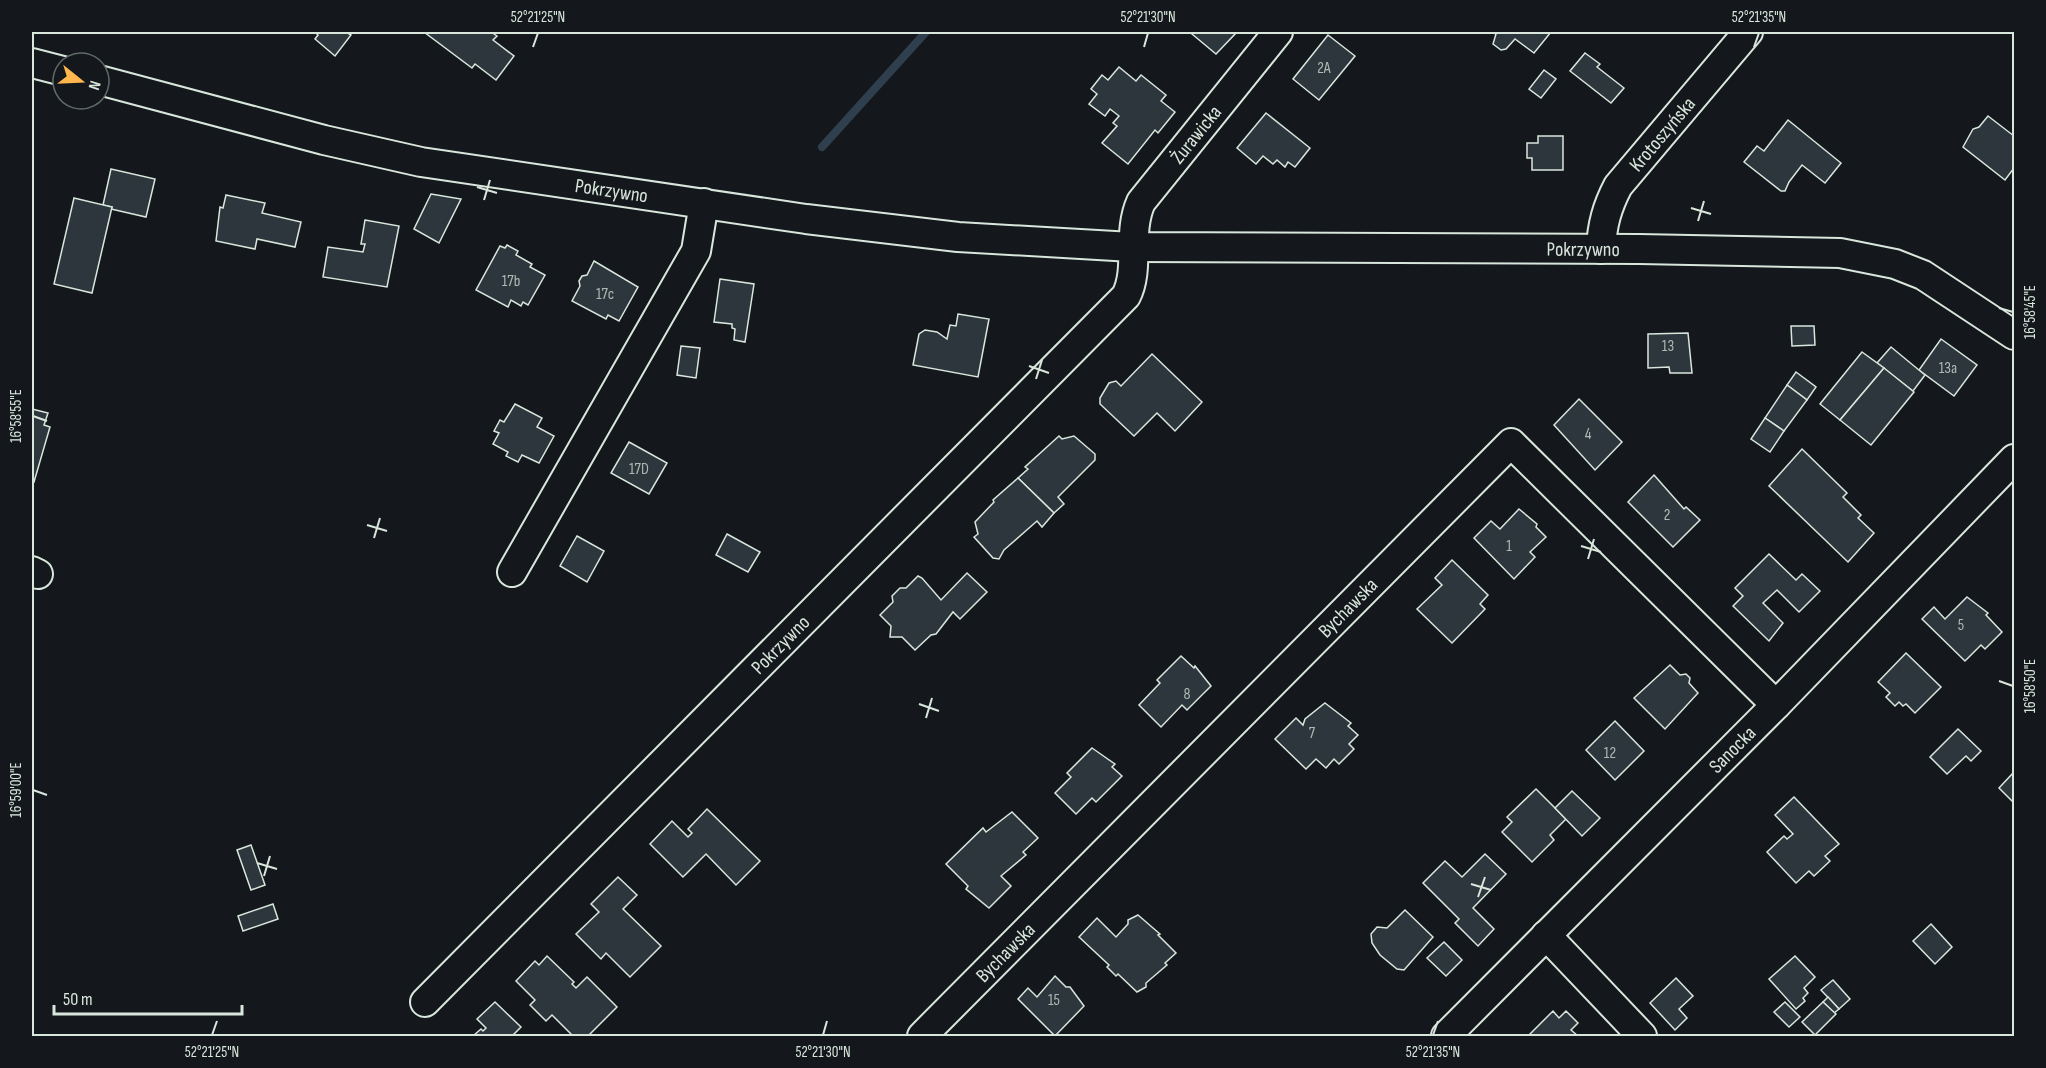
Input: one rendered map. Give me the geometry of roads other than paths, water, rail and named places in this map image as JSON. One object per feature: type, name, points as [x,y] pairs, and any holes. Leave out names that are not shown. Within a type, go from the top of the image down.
[{"type":"street","name":"Żurawicka","points":[[1132,247],[1135,216],[1141,202],[1278,32]]},
{"type":"street","name":"Krotoszyńska","points":[[1601,249],[1606,208],[1618,186],[1748,32]]},
{"type":"street","points":[[32,63],[51,68]]},
{"type":"street","name":"Pokrzywno","points":[[111,83],[411,160],[525,179],[806,219],[946,236],[1042,244],[1132,247],[1806,250],[1874,258],[1923,275],[2014,335]]},
{"type":"street","points":[[512,572],[696,251],[704,203]]},
{"type":"street","name":"Pokrzywno","points":[[425,1002],[1126,296],[1130,287],[1132,247]]},
{"type":"street","name":"Bychawska","points":[[922,1036],[1511,443],[1776,705]]},
{"type":"street","name":"Sanocka","points":[[1446,1036],[1776,705],[2014,459]]},
{"type":"street","points":[[1546,935],[1642,1036]]},
{"type":"waterway","points":[[822,147],[926,32]]}]
